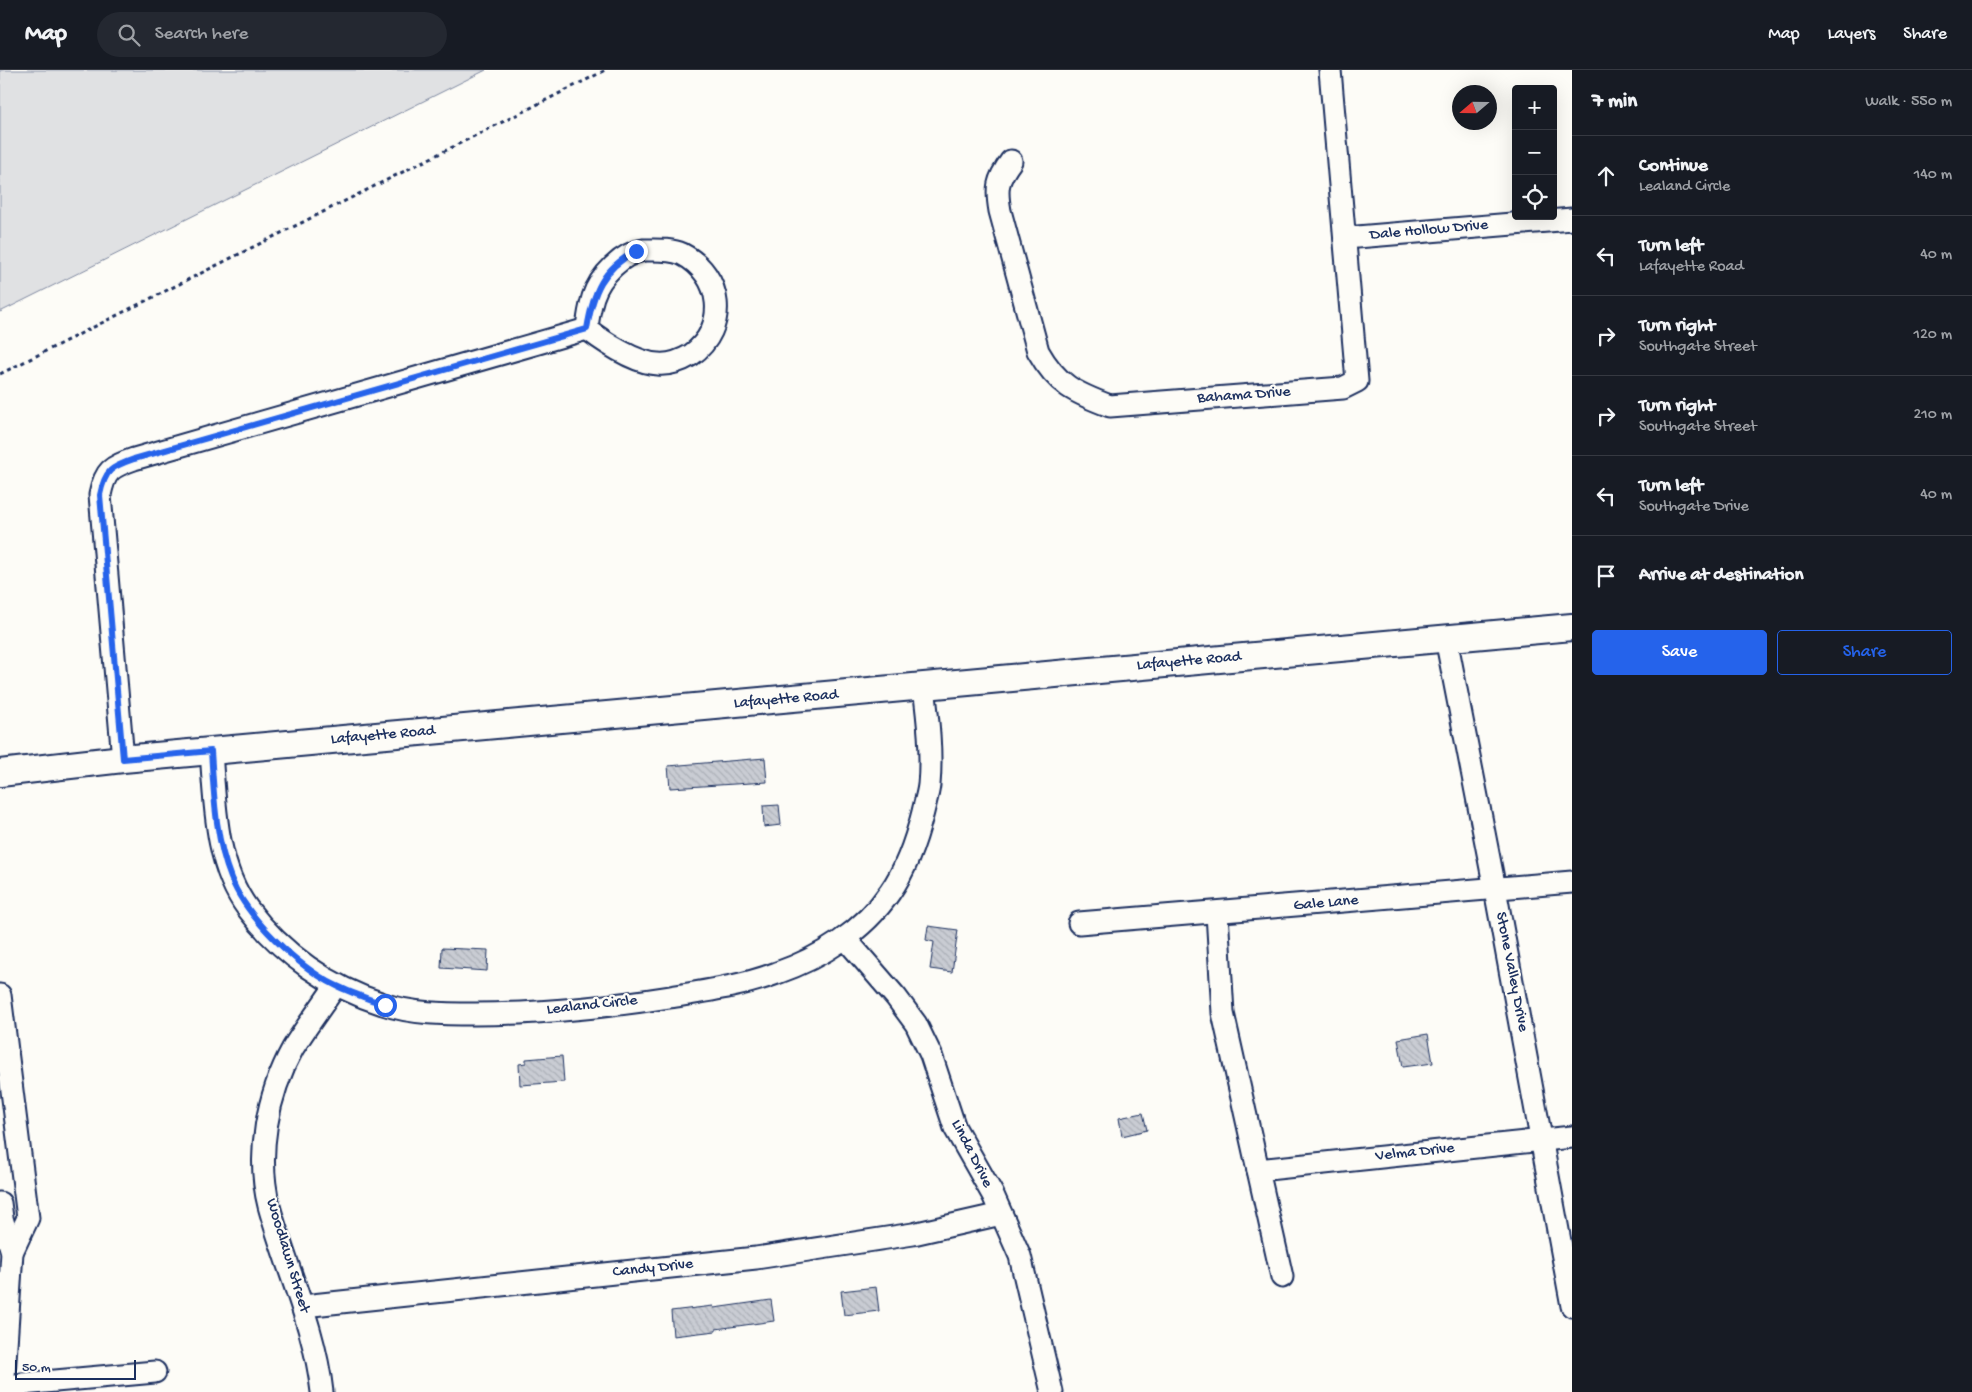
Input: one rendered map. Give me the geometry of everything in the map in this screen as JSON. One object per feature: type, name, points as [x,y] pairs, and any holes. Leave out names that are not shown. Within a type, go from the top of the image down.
[{"type":"main road","name":"Lafayette Road","points":[[0,773],[123,759],[924,688],[1572,627]]},
{"type":"street","name":"Bahama Drive","points":[[1011,161],[1000,177],[998,197],[1013,259],[1038,351],[1066,386],[1078,394],[1110,406],[1343,388],[1357,381],[1330,70]]},
{"type":"street","name":"Dale Hollow Drive","points":[[1345,238],[1572,219]]},
{"type":"street","points":[[636,251],[680,253],[694,262],[703,271],[716,293],[717,308],[710,334],[696,351],[676,362],[656,364],[644,361],[603,341],[587,329],[593,295],[617,263],[636,251]]},
{"type":"street","points":[[123,759],[100,495],[106,474],[115,466],[134,459],[587,329]]},
{"type":"street","name":"Stone Valley Drive","points":[[1446,638],[1495,889],[1572,1306]]},
{"type":"street","name":"Lealand Circle","points":[[211,751],[215,806],[222,848],[231,879],[246,907],[281,946],[320,976],[336,986],[385,1005],[425,1013],[511,1014],[592,1007],[654,999],[743,983],[776,973],[815,957],[845,938],[862,923],[890,893],[915,843],[929,788],[928,718],[924,688]]},
{"type":"street","name":"Gale Lane","points":[[1079,923],[1572,882]]},
{"type":"street","points":[[1217,913],[1223,1013],[1282,1277]]},
{"type":"street","name":"Linda Drive","points":[[845,938],[896,997],[916,1024],[931,1055],[955,1128],[993,1195],[1020,1256],[1052,1392]]},
{"type":"street","name":"Woodlawn Street","points":[[322,1392],[321,1376],[302,1306],[269,1205],[264,1152],[266,1129],[279,1080],[293,1049],[336,986]]},
{"type":"street","points":[[0,995],[7,1097],[28,1218],[12,1252]]},
{"type":"street","name":"Velma Drive","points":[[1258,1170],[1572,1137]]},
{"type":"street","points":[[0,1204],[12,1252],[2,1389],[22,1384],[155,1372]]},
{"type":"street","name":"Candy Drive","points":[[302,1306],[756,1258],[913,1234],[1001,1214]]},
{"type":"path","points":[[0,374],[606,70]]},
{"type":"shaded area","points":[[0,70],[486,70],[0,312]]},
{"type":"building","points":[[765,758],[767,782],[670,788],[668,766]]},
{"type":"building","points":[[779,805],[781,825],[764,827],[763,806]]},
{"type":"building","points":[[928,926],[958,930],[952,972],[930,969],[934,942],[926,940]]},
{"type":"building","points":[[442,948],[488,950],[487,971],[441,968]]},
{"type":"building","points":[[1428,1034],[1433,1063],[1403,1067],[1398,1039]]},
{"type":"building","points":[[562,1056],[564,1082],[520,1085],[519,1064],[526,1063],[526,1059]]},
{"type":"building","points":[[1143,1113],[1147,1130],[1122,1136],[1119,1118]]},
{"type":"building","points":[[876,1287],[879,1311],[844,1315],[841,1291]]},
{"type":"building","points":[[771,1300],[774,1321],[673,1336],[671,1311],[713,1306],[714,1308]]},
{"type":"route","points":[[385,1005],[336,986],[320,976],[281,946],[246,907],[231,879],[222,848],[215,806],[211,751],[123,759],[100,495],[103,480],[106,474],[115,466],[134,459],[587,329],[593,295],[608,272],[625,256],[636,251]]}]
